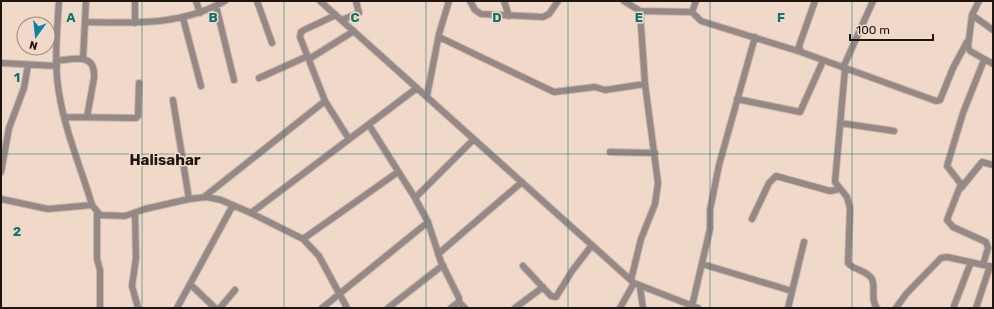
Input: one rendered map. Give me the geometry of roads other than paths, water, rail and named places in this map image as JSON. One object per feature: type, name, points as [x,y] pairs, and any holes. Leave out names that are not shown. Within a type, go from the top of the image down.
[{"type":"street","points":[[59,1],[56,64],[59,94],[92,205],[97,213],[97,259],[100,270],[100,308]]},
{"type":"street","points":[[83,59],[86,1]]},
{"type":"street","points":[[135,1],[135,23]]},
{"type":"street","points":[[196,1],[200,13]]},
{"type":"street","points":[[85,22],[135,23],[166,21],[200,13],[225,1]]},
{"type":"street","points":[[258,1],[272,43]]},
{"type":"street","points":[[320,1],[635,283],[695,307],[710,228],[710,210],[719,165],[736,99],[755,37]]},
{"type":"street","points":[[349,139],[325,101],[300,37],[301,32],[339,18],[359,13],[356,1]]},
{"type":"street","points":[[427,96],[439,37],[449,1]]},
{"type":"street","points":[[470,1],[476,10],[481,14],[509,16],[545,16],[558,1]]},
{"type":"street","points":[[504,1],[509,16]]},
{"type":"street","points":[[624,1],[640,11],[692,12],[701,21],[801,52],[936,101],[940,100],[953,68],[967,42],[972,15],[979,1]]},
{"type":"street","points":[[692,12],[696,1]]},
{"type":"street","points":[[801,52],[799,46],[815,1]]},
{"type":"street","points":[[873,1],[844,68],[835,180],[836,185],[847,198],[850,208],[848,263],[870,277],[873,281],[873,302],[877,308]]},
{"type":"street","points":[[216,6],[234,80]]},
{"type":"street","points":[[620,308],[635,283],[641,240],[656,197],[658,183],[645,84],[640,11]]},
{"type":"street","points":[[972,15],[993,30]]},
{"type":"street","points":[[183,18],[201,86]]},
{"type":"street","points":[[258,78],[308,58],[354,31]]},
{"type":"street","points":[[439,37],[554,92],[594,87],[605,90],[645,84]]},
{"type":"street","points":[[967,42],[970,51],[993,64]]},
{"type":"street","points":[[1,63],[28,66],[56,64],[83,59],[92,64],[95,72],[87,118]]},
{"type":"street","points":[[961,188],[961,184],[949,169],[948,162],[963,113],[984,60]]},
{"type":"street","points":[[736,99],[800,112],[823,61]]},
{"type":"street","points":[[1,172],[9,128],[24,88],[28,66]]},
{"type":"street","points":[[65,118],[136,118],[138,116],[139,83]]},
{"type":"street","points":[[251,212],[417,88]]},
{"type":"street","points":[[173,100],[189,199]]},
{"type":"street","points":[[204,197],[325,101]]},
{"type":"street","points":[[840,123],[894,131]]},
{"type":"street","points":[[369,125],[415,198],[428,222],[438,254],[459,298],[459,302],[465,308]]},
{"type":"street","points":[[415,198],[474,139]]},
{"type":"street","points":[[610,152],[655,153]]},
{"type":"street","points":[[983,265],[988,244],[953,227],[947,220],[961,188],[982,162],[993,165]]},
{"type":"street","points":[[303,239],[398,172]]},
{"type":"street","points":[[752,219],[770,183],[776,176],[830,191],[840,188]]},
{"type":"street","points":[[438,254],[522,182]]},
{"type":"street","points":[[97,213],[104,216],[125,216],[145,209],[189,199],[204,197],[216,198],[251,212],[303,239],[319,256],[346,308]]},
{"type":"street","points":[[1,199],[48,209],[92,205]]},
{"type":"street","points":[[177,308],[233,205]]},
{"type":"street","points":[[135,213],[136,258],[132,286],[138,308]]},
{"type":"street","points":[[322,308],[428,222]]},
{"type":"street","points":[[788,308],[804,242]]},
{"type":"street","points":[[523,266],[552,296],[556,297],[572,271],[592,246]]},
{"type":"street","points":[[896,308],[906,294],[941,258],[947,257],[992,267],[976,308]]},
{"type":"street","points":[[954,306],[971,262]]},
{"type":"street","points":[[702,264],[792,291]]},
{"type":"street","points":[[388,308],[443,265]]},
{"type":"street","points":[[635,283],[643,308]]},
{"type":"street","points":[[190,284],[215,308]]},
{"type":"street","points":[[515,308],[543,287]]},
{"type":"street","points":[[220,308],[235,290]]},
{"type":"street","points":[[452,308],[459,302]]},
{"type":"district","name":"Halisahar","points":[[165,160]]}]
